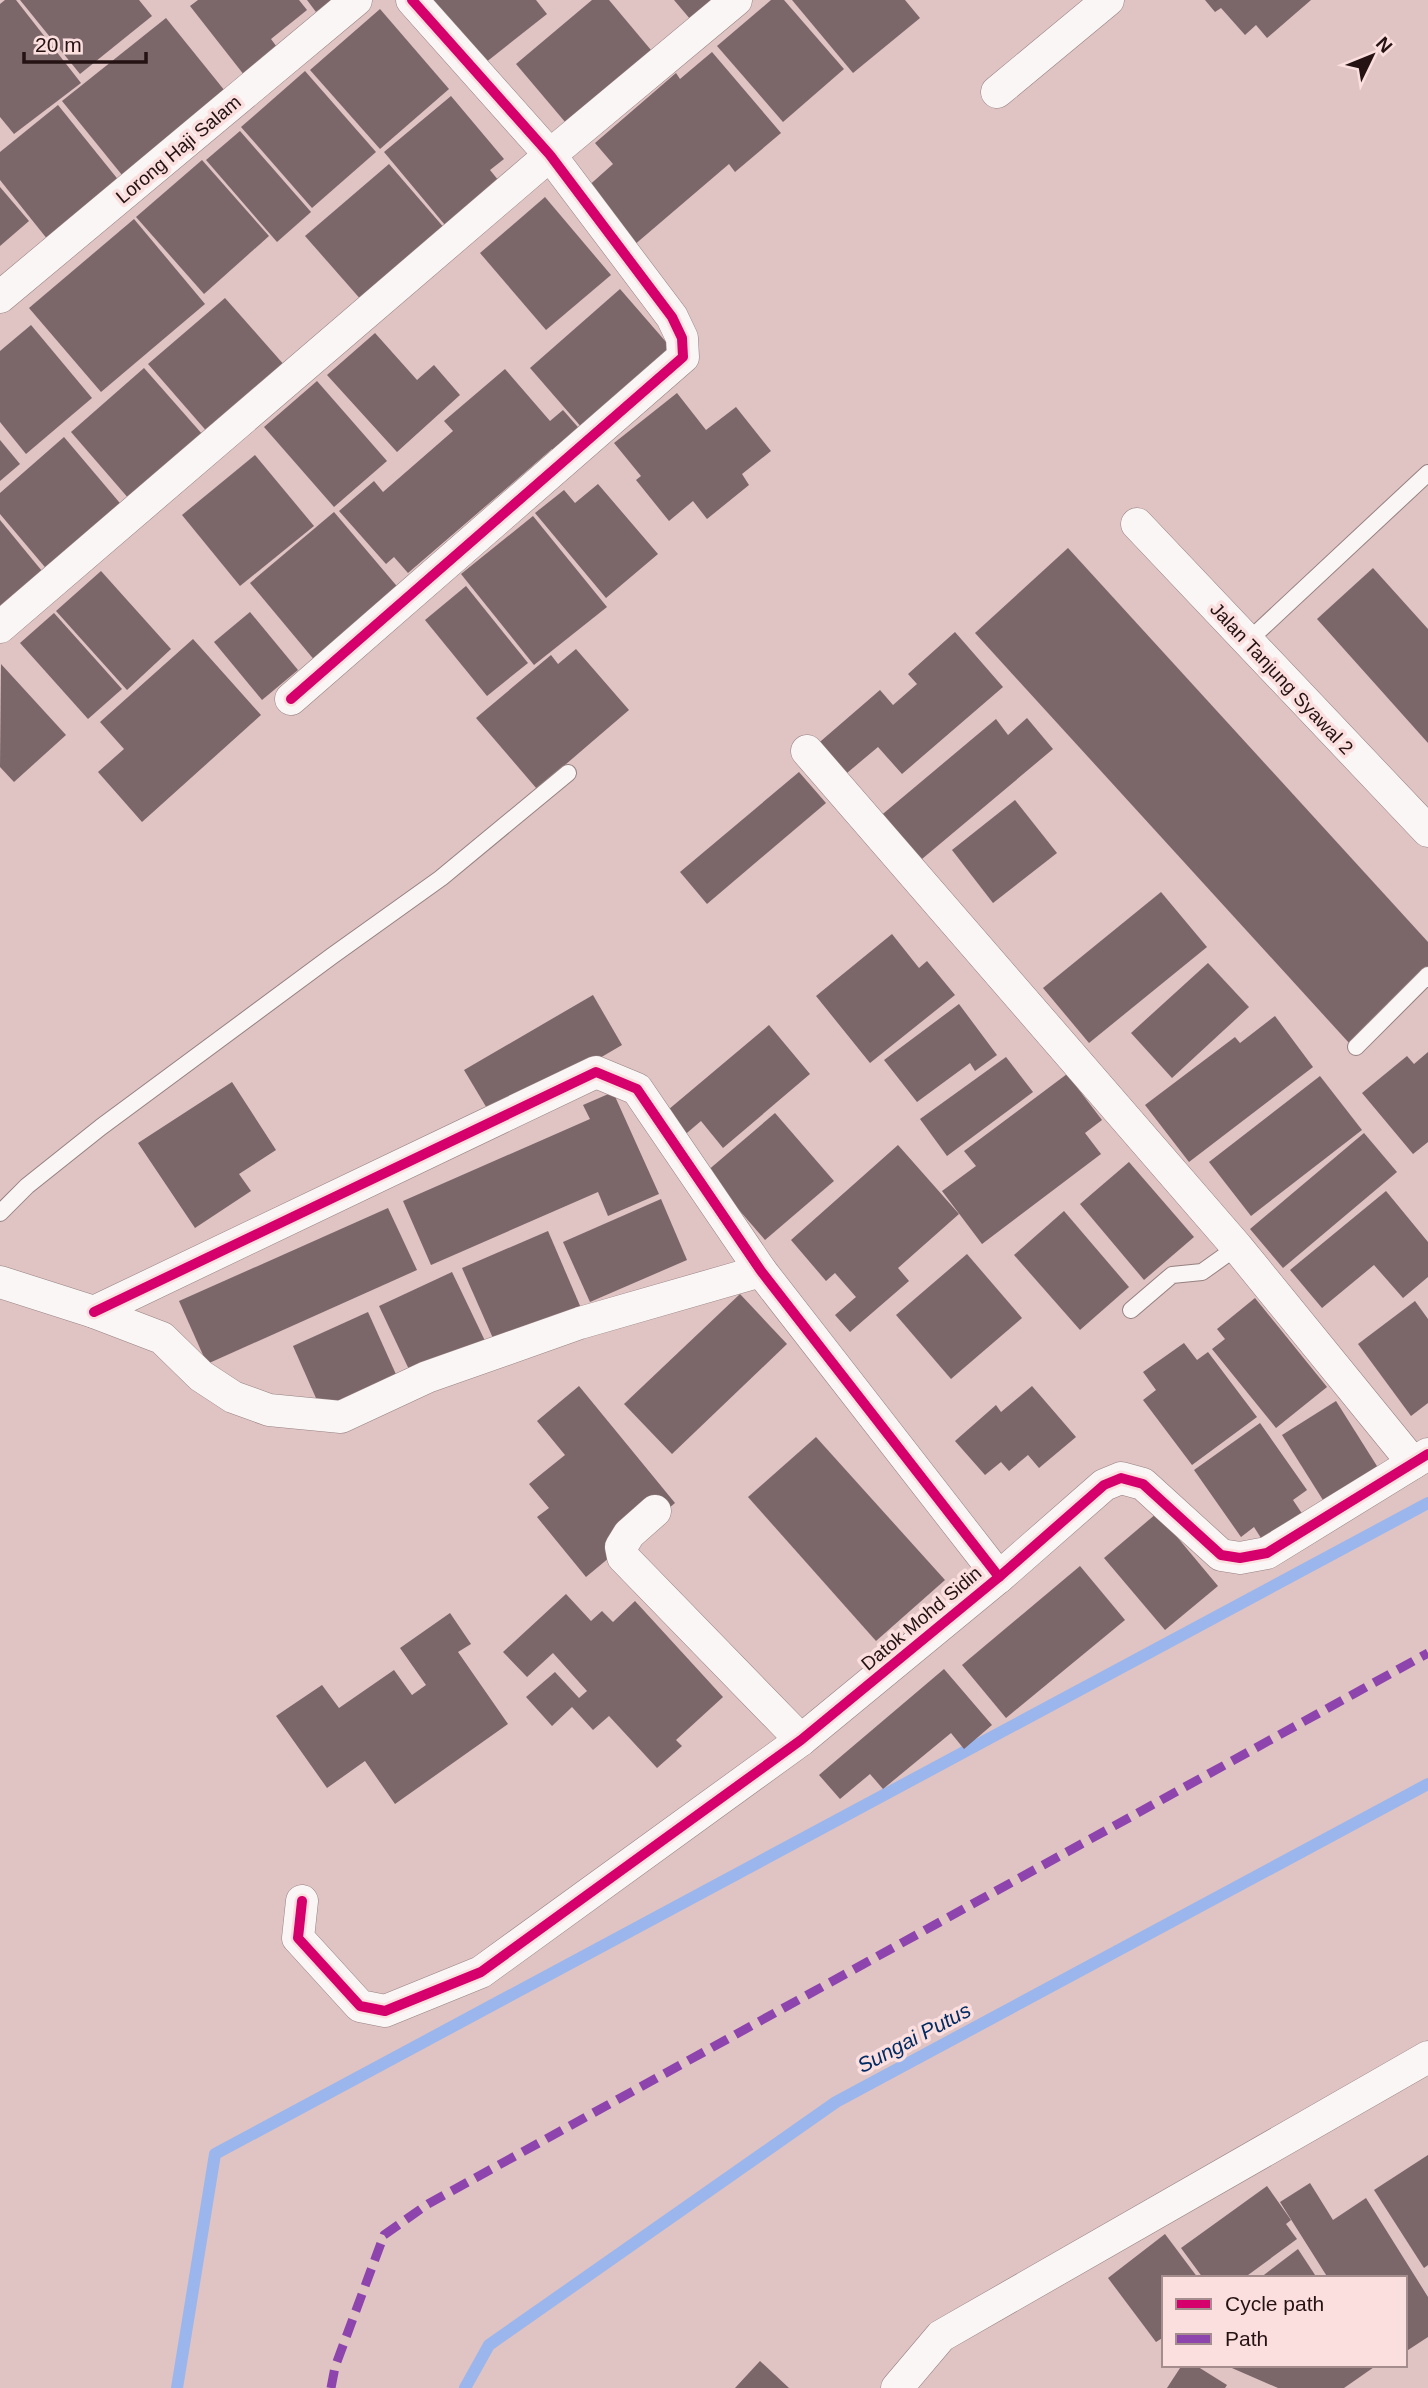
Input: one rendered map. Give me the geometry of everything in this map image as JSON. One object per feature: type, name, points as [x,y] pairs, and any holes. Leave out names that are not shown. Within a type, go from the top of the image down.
[{"type":"street","name":"Lorong Haji Salam","points":[[0,297],[356,0]]},
{"type":"street","points":[[291,699],[683,357],[682,338],[672,317],[550,155],[412,0]]},
{"type":"street","points":[[0,627],[550,155],[736,0]]},
{"type":"street","points":[[997,92],[1108,0]]},
{"type":"street","name":"Jalan Tanjung Syawal 2","points":[[1137,524],[1428,831]]},
{"type":"street","points":[[807,751],[1421,1459]]},
{"type":"street","points":[[94,1312],[596,1072],[637,1089],[761,1272],[999,1577]]},
{"type":"street","points":[[0,1282],[94,1312],[162,1338],[201,1376],[233,1397],[269,1410],[341,1417],[427,1377],[580,1323],[761,1272]]},
{"type":"street","name":"Datok Mohd Sidin","points":[[302,1901],[298,1938],[360,2006],[385,2011],[481,1972],[801,1740],[999,1577],[1104,1485],[1121,1478],[1143,1484],[1221,1555],[1240,1558],[1267,1553],[1421,1459]]},
{"type":"street","points":[[655,1511],[629,1534],[621,1547],[623,1557],[801,1740]]},
{"type":"street","points":[[897,2388],[942,2336],[1428,2057]]},
{"type":"lane","points":[[1248,641],[1428,474]]},
{"type":"lane","points":[[0,1213],[27,1186],[101,1127],[441,878],[568,773]]},
{"type":"lane","points":[[1356,1047],[1428,975]]},
{"type":"lane","points":[[1131,1310],[1172,1275],[1202,1272],[1237,1247]]},
{"type":"building","points":[[5,0],[16,0],[81,83],[14,134],[0,117],[0,4]]},
{"type":"building","points":[[20,0],[139,0],[152,16],[80,74]]},
{"type":"building","points":[[198,0],[299,0],[307,10],[271,39],[282,54],[248,80],[190,6]]},
{"type":"building","points":[[307,0],[332,0],[316,12]]},
{"type":"building","points":[[428,0],[536,0],[547,14],[480,67]]},
{"type":"building","points":[[592,0],[609,0],[656,56],[571,129],[516,64]]},
{"type":"building","points":[[674,0],[726,0],[696,26]]},
{"type":"building","points":[[771,0],[784,0],[844,69],[783,122],[717,46]]},
{"type":"building","points":[[792,0],[905,0],[920,18],[853,73]]},
{"type":"building","points":[[1205,0],[1311,0],[1267,38],[1256,25],[1245,35],[1221,8],[1215,12]]},
{"type":"building","points":[[380,9],[449,89],[380,149],[310,70]]},
{"type":"building","points":[[166,18],[225,91],[122,175],[62,101]]},
{"type":"building","points":[[712,52],[781,133],[735,172],[729,164],[633,246],[585,189],[613,164],[595,143],[676,73],[680,79]]},
{"type":"building","points":[[305,71],[376,152],[312,208],[241,127]]},
{"type":"building","points":[[451,96],[504,159],[490,170],[503,186],[450,231],[384,152]]},
{"type":"building","points":[[58,105],[120,182],[48,240],[0,180],[0,152]]},
{"type":"building","points":[[240,131],[311,212],[277,242],[206,160]]},
{"type":"building","points":[[202,160],[269,236],[204,294],[136,217]]},
{"type":"building","points":[[389,164],[446,230],[363,302],[305,236]]},
{"type":"building","points":[[0,187],[29,221],[0,246]]},
{"type":"building","points":[[545,197],[611,275],[546,330],[480,253]]},
{"type":"building","points":[[134,219],[205,304],[101,392],[29,308]]},
{"type":"building","points":[[620,289],[673,350],[583,429],[530,368]]},
{"type":"building","points":[[225,298],[293,375],[216,442],[148,364]]},
{"type":"building","points":[[31,325],[92,398],[26,454],[0,422],[0,351]]},
{"type":"building","points":[[375,333],[417,380],[434,365],[460,395],[397,452],[327,375]]},
{"type":"building","points":[[144,368],[210,443],[136,507],[71,432]]},
{"type":"building","points":[[505,369],[550,421],[563,410],[584,434],[558,457],[552,449],[408,573],[394,557],[386,564],[339,511],[374,481],[383,492],[453,431],[444,421]]},
{"type":"building","points":[[317,381],[387,461],[334,507],[264,427]]},
{"type":"building","points":[[677,393],[706,430],[736,407],[771,451],[742,474],[749,485],[707,519],[693,501],[669,521],[636,480],[641,476],[614,443]]},
{"type":"building","points":[[64,437],[130,515],[55,579],[0,514],[0,493]]},
{"type":"building","points":[[0,440],[20,464],[0,481]]},
{"type":"building","points":[[255,455],[314,526],[240,586],[182,515]]},
{"type":"building","points":[[598,484],[658,554],[606,598],[535,513],[564,490],[575,503]]},
{"type":"building","points":[[334,512],[401,591],[316,662],[250,583]]},
{"type":"building","points":[[533,516],[607,607],[534,665],[461,574]]},
{"type":"building","points":[[0,520],[51,582],[0,625]]},
{"type":"building","points":[[1068,548],[1428,942],[1428,972],[1350,1044],[975,633]]},
{"type":"building","points":[[1373,568],[1428,629],[1428,743],[1317,619]]},
{"type":"building","points":[[101,571],[171,649],[127,690],[56,611]]},
{"type":"building","points":[[466,586],[528,663],[487,696],[425,620]]},
{"type":"building","points":[[250,612],[298,670],[262,700],[214,642]]},
{"type":"building","points":[[54,613],[122,689],[88,719],[20,643]]},
{"type":"building","points":[[955,632],[1003,687],[902,774],[878,747],[841,778],[814,747],[880,690],[893,705],[917,684],[908,674]]},
{"type":"building","points":[[193,639],[261,715],[142,822],[98,772],[124,749],[100,722]]},
{"type":"building","points":[[576,649],[629,710],[537,789],[476,718],[551,655],[558,664]]},
{"type":"building","points":[[1,664],[66,735],[14,782],[0,767]]},
{"type":"building","points":[[1027,718],[1053,749],[916,864],[878,818],[996,719],[1008,735]]},
{"type":"building","points":[[799,772],[826,803],[707,904],[680,872]]},
{"type":"building","points":[[1015,800],[1057,853],[993,903],[952,850]]},
{"type":"building","points":[[1161,892],[1207,947],[1089,1043],[1043,988]]},
{"type":"building","points":[[892,934],[919,968],[927,961],[955,995],[870,1063],[816,996]]},
{"type":"building","points":[[1208,963],[1249,1007],[1172,1078],[1131,1033]]},
{"type":"building","points":[[593,995],[622,1045],[494,1120],[464,1070]]},
{"type":"building","points":[[959,1004],[997,1055],[975,1071],[970,1063],[917,1102],[884,1060]]},
{"type":"building","points":[[1275,1016],[1313,1067],[1189,1162],[1145,1105],[1235,1037],[1240,1043]]},
{"type":"building","points":[[769,1025],[810,1074],[723,1148],[701,1121],[681,1138],[662,1115]]},
{"type":"building","points":[[1428,1052],[1428,1142],[1413,1154],[1362,1093],[1407,1056],[1414,1064]]},
{"type":"building","points":[[1006,1057],[1033,1092],[947,1156],[920,1119]]},
{"type":"building","points":[[1067,1074],[1102,1120],[1085,1133],[1101,1154],[982,1244],[942,1191],[976,1166],[964,1151]]},
{"type":"building","points":[[1320,1076],[1362,1130],[1251,1216],[1209,1162]]},
{"type":"building","points":[[232,1082],[276,1150],[239,1174],[251,1191],[195,1228],[138,1143]]},
{"type":"building","points":[[613,1092],[659,1194],[608,1216],[598,1192],[431,1265],[403,1201],[590,1119],[583,1105]]},
{"type":"building","points":[[775,1113],[834,1181],[765,1240],[706,1172]]},
{"type":"building","points":[[1364,1133],[1397,1172],[1283,1268],[1250,1229]]},
{"type":"building","points":[[898,1145],[959,1214],[898,1268],[909,1281],[850,1332],[835,1315],[856,1297],[835,1273],[826,1281],[791,1240]]},
{"type":"building","points":[[1129,1162],[1194,1237],[1144,1280],[1080,1204]]},
{"type":"building","points":[[1386,1191],[1428,1242],[1428,1277],[1403,1298],[1374,1265],[1322,1308],[1290,1270]]},
{"type":"building","points":[[661,1199],[687,1260],[590,1302],[563,1242]]},
{"type":"building","points":[[388,1208],[417,1270],[207,1364],[179,1301]]},
{"type":"building","points":[[1064,1211],[1129,1287],[1080,1330],[1014,1255]]},
{"type":"building","points":[[548,1231],[581,1308],[496,1345],[462,1268]]},
{"type":"building","points":[[967,1254],[1022,1318],[951,1379],[896,1315]]},
{"type":"building","points":[[452,1272],[487,1345],[414,1380],[379,1306]]},
{"type":"building","points":[[740,1294],[787,1344],[672,1454],[624,1404]]},
{"type":"building","points":[[1255,1298],[1327,1387],[1276,1428],[1212,1349],[1225,1339],[1217,1329]]},
{"type":"building","points":[[1415,1301],[1428,1319],[1428,1403],[1411,1416],[1358,1344]]},
{"type":"building","points":[[368,1312],[399,1381],[323,1414],[293,1346]]},
{"type":"building","points":[[1184,1343],[1197,1360],[1208,1352],[1257,1417],[1192,1465],[1143,1400],[1156,1390],[1143,1372]]},
{"type":"building","points":[[579,1386],[675,1503],[586,1577],[537,1517],[549,1508],[529,1484],[565,1455],[537,1421]]},
{"type":"building","points":[[1032,1386],[1076,1437],[1039,1468],[1028,1455],[1009,1471],[1001,1462],[985,1475],[955,1441],[996,1405],[1001,1412]]},
{"type":"building","points":[[1336,1401],[1382,1474],[1328,1508],[1282,1435]]},
{"type":"building","points":[[1260,1423],[1307,1490],[1293,1500],[1305,1518],[1266,1546],[1254,1527],[1241,1537],[1194,1470]]},
{"type":"building","points":[[816,1437],[945,1580],[876,1641],[748,1497]]},
{"type":"building","points":[[1157,1513],[1218,1586],[1165,1630],[1104,1558]]},
{"type":"building","points":[[1080,1566],[1125,1620],[1006,1718],[962,1665]]},
{"type":"building","points":[[566,1594],[591,1621],[602,1611],[613,1622],[635,1601],[723,1697],[676,1740],[682,1746],[657,1768],[609,1716],[593,1730],[572,1707],[552,1726],[526,1697],[555,1672],[579,1698],[587,1691],[553,1653],[527,1677],[503,1652]]},
{"type":"building","points":[[450,1613],[471,1644],[458,1652],[508,1724],[395,1804],[365,1761],[327,1788],[276,1716],[322,1685],[339,1708],[394,1670],[412,1695],[426,1685],[400,1648]]},
{"type":"building","points":[[944,1669],[992,1725],[964,1749],[951,1733],[883,1789],[870,1774],[840,1799],[819,1775]]},
{"type":"building","points":[[1428,2155],[1428,2265],[1424,2268],[1374,2190]]},
{"type":"building","points":[[1310,2183],[1333,2220],[1366,2198],[1428,2297],[1428,2337],[1407,2351],[1407,2276],[1327,2276],[1280,2202]]},
{"type":"building","points":[[1267,2186],[1291,2220],[1286,2224],[1297,2239],[1247,2276],[1202,2276],[1181,2248]]},
{"type":"building","points":[[1165,2234],[1196,2276],[1162,2276],[1162,2338],[1156,2342],[1108,2278]]},
{"type":"building","points":[[1298,2249],[1316,2276],[1263,2276]]},
{"type":"building","points":[[760,2361],[789,2388],[735,2388]]},
{"type":"building","points":[[1181,2367],[1198,2367],[1227,2385],[1225,2388],[1167,2388]]},
{"type":"building","points":[[1230,2367],[1374,2367],[1344,2388],[1278,2388]]},
{"type":"waterway","points":[[177,2388],[215,2154],[1428,1503]]},
{"type":"waterway","name":"Sungai Putus","points":[[465,2388],[489,2345],[836,2102],[1428,1784]]},
{"type":"marked path","points":[[331,2388],[335,2367],[384,2235],[428,2204],[1428,1653]]},
{"type":"cycle path","points":[[291,699],[683,357],[682,338],[672,317],[550,155],[412,0]]},
{"type":"cycle path","points":[[94,1312],[596,1072],[637,1089],[761,1271],[999,1577]]},
{"type":"cycle path","points":[[302,1901],[298,1938],[360,2006],[385,2011],[481,1972],[801,1740],[999,1577],[1104,1485],[1121,1478],[1143,1484],[1221,1555],[1240,1558],[1267,1553],[1428,1454]]}]
